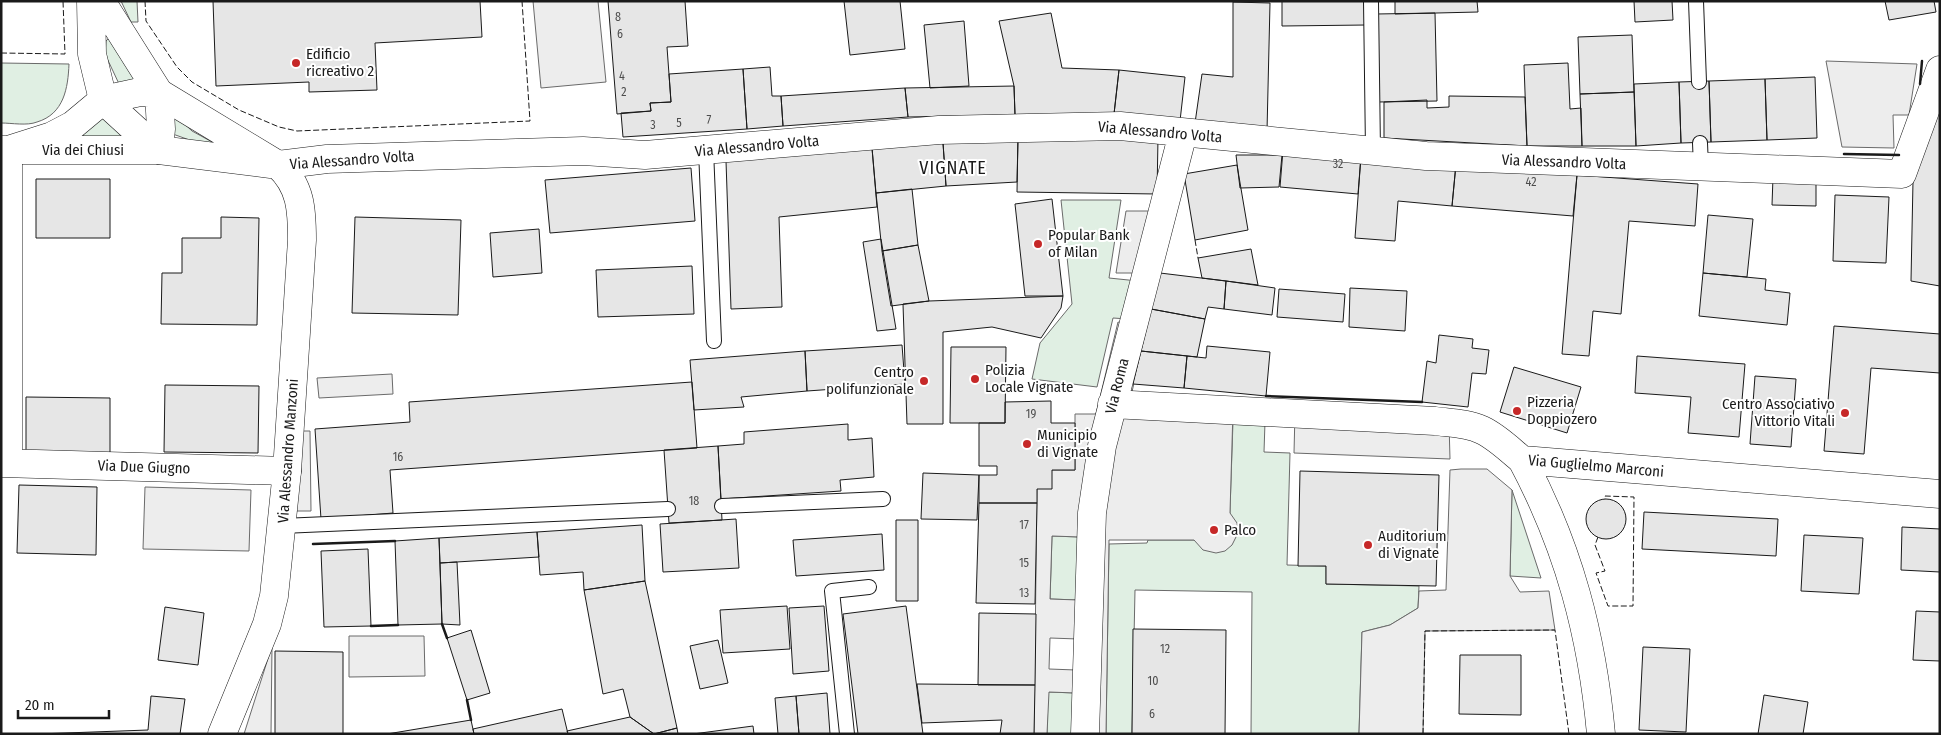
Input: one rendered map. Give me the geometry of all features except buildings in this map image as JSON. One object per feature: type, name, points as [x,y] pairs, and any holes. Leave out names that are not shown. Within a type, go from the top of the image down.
[{"type":"street","points":[[91,1],[92,54],[104,100],[159,150]]},
{"type":"street","points":[[101,1],[159,92],[161,129],[159,150]]},
{"type":"street","name":"Via Alessandro Volta","points":[[159,150],[278,165],[327,159],[583,151],[645,155],[939,130],[1120,126],[1426,156],[1700,155],[1902,174],[1940,70]]},
{"type":"street","points":[[104,100],[140,92],[159,92]]},
{"type":"street","name":"Via Alessandro Volta","points":[[159,92],[278,165]]},
{"type":"street","name":"Via dei Chiusi","points":[[4,150],[52,136],[73,124],[104,100]]},
{"type":"street","name":"Via Roma","points":[[1085,734],[1092,513],[1102,446],[1183,133]]},
{"type":"street","points":[[4,150],[5,463]]},
{"type":"street","name":"Via dei Chiusi","points":[[4,150],[159,150]]},
{"type":"street","name":"Via Alessandro Manzoni","points":[[222,734],[267,624],[274,596],[282,526],[302,223],[300,206],[293,182],[278,165]]},
{"type":"street","name":"Via Guglielmo Marconi","points":[[1112,404],[1426,420],[1466,425],[1489,434],[1522,460],[1940,494]]},
{"type":"street","points":[[1522,460],[1541,496],[1576,589],[1596,685],[1600,734]]},
{"type":"street","name":"Via Due Giugno","points":[[5,463],[287,471]]},
{"type":"lane","points":[[1371,1],[1373,151]]},
{"type":"lane","points":[[1696,1],[1698,82]]},
{"type":"lane","points":[[706,150],[714,341]]},
{"type":"lane","points":[[722,506],[883,499]]},
{"type":"lane","points":[[282,526],[668,508]]},
{"type":"lane","points":[[847,734],[832,590],[869,587]]},
{"type":"green space","points":[[121,1],[137,1],[138,22],[131,22]]},
{"type":"green space","points":[[108,39],[111,40],[137,80],[120,86],[105,54],[106,41]]},
{"type":"green space","points":[[1,63],[69,64],[66,91],[59,106],[46,118],[33,123],[1,123]]},
{"type":"green space","points":[[101,115],[126,139],[75,145],[73,135]]},
{"type":"green space","points":[[175,115],[192,131],[214,143],[214,146],[209,147],[170,133]]},
{"type":"green space","points":[[1061,200],[1121,200],[1109,278],[1138,281],[1128,319],[1113,318],[1097,387],[1032,379],[1040,343],[1072,304]]},
{"type":"green space","points":[[1233,421],[1265,422],[1264,452],[1290,453],[1287,565],[1326,566],[1326,584],[1419,586],[1418,608],[1390,625],[1362,632],[1359,734],[1251,734],[1252,592],[1135,590],[1132,734],[1106,734],[1109,544],[1147,543],[1148,540],[1229,540]]},
{"type":"green space","points":[[1512,490],[1541,578],[1510,576]]},
{"type":"green space","points":[[1052,536],[1080,537],[1078,600],[1050,599]]},
{"type":"green space","points":[[1048,692],[1076,693],[1074,734],[1047,734]]},
{"type":"shaded area","points":[[533,1],[598,1],[606,82],[541,88]]},
{"type":"shaded area","points":[[1826,61],[1917,64],[1909,115],[1893,115],[1894,148],[1842,147]]},
{"type":"shaded area","points":[[1126,211],[1153,211],[1140,273],[1116,273]]},
{"type":"shaded area","points":[[1118,322],[1146,330],[1129,405],[1233,410],[1230,513],[1237,523],[1238,533],[1232,545],[1225,551],[1216,553],[1203,550],[1194,540],[1109,540],[1106,734],[1074,734],[1076,693],[1049,692],[1047,734],[1034,734],[1037,489],[1052,470],[1075,470],[1075,414],[1096,414]],"holes":[[[1052,536],[1080,537],[1078,600],[1050,599]],[[1050,638],[1078,639],[1076,670],[1049,669]]]},
{"type":"shaded area","points":[[392,374],[393,394],[319,398],[317,378]]},
{"type":"shaded area","points":[[1295,412],[1449,423],[1450,459],[1294,453]]},
{"type":"shaded area","points":[[289,431],[310,431],[311,511],[283,511]]},
{"type":"shaded area","points":[[1487,469],[1512,490],[1510,576],[1520,592],[1549,591],[1555,630],[1425,631],[1423,734],[1359,734],[1362,632],[1390,625],[1418,608],[1419,591],[1446,590],[1450,470]]},
{"type":"shaded area","points":[[145,487],[251,490],[249,551],[143,549]]},
{"type":"shaded area","points":[[349,636],[424,636],[425,676],[349,677]]},
{"type":"shaded area","points":[[272,646],[271,734],[244,734]]},
{"type":"fence","points":[[1,53],[65,54],[63,1]]},
{"type":"fence","points":[[145,1],[146,21],[177,67],[192,82],[239,110],[279,127],[297,131],[530,121],[522,1]]},
{"type":"fence","points":[[1195,240],[1198,258]]},
{"type":"fence","points":[[1598,537],[1595,545],[1605,571],[1596,573],[1608,606],[1633,606],[1634,497],[1605,496],[1605,499]]},
{"type":"fence","points":[[1423,734],[1425,631],[1555,630],[1569,734]]},
{"type":"wall","points":[[1920,84],[1922,61]]},
{"type":"wall","points":[[1844,154],[1899,155]]},
{"type":"wall","points":[[1266,396],[1422,402]]},
{"type":"wall","points":[[313,544],[395,541]]},
{"type":"wall","points":[[442,624],[447,638]]},
{"type":"wall","points":[[371,626],[398,625]]},
{"type":"wall","points":[[467,700],[471,720]]},
{"type":"place","name":"Edificio ricreativo 2","points":[[296,63]]},
{"type":"place","name":"Popular Bank of Milan","points":[[1038,244]]},
{"type":"place","name":"Polizia Locale Vignate","points":[[975,379]]},
{"type":"place","name":"Centro polifunzionale","points":[[924,381]]},
{"type":"place","name":"Pizzeria Doppiozero","points":[[1517,411]]},
{"type":"place","name":"Centro Associativo Vittorio Vitali","points":[[1845,413]]},
{"type":"place","name":"Municipio di Vignate","points":[[1027,444]]},
{"type":"place","name":"Palco","points":[[1214,530]]},
{"type":"place","name":"Auditorium di Vignate","points":[[1368,545]]},
{"type":"district","name":"VIGNATE","points":[[953,168]]}]
